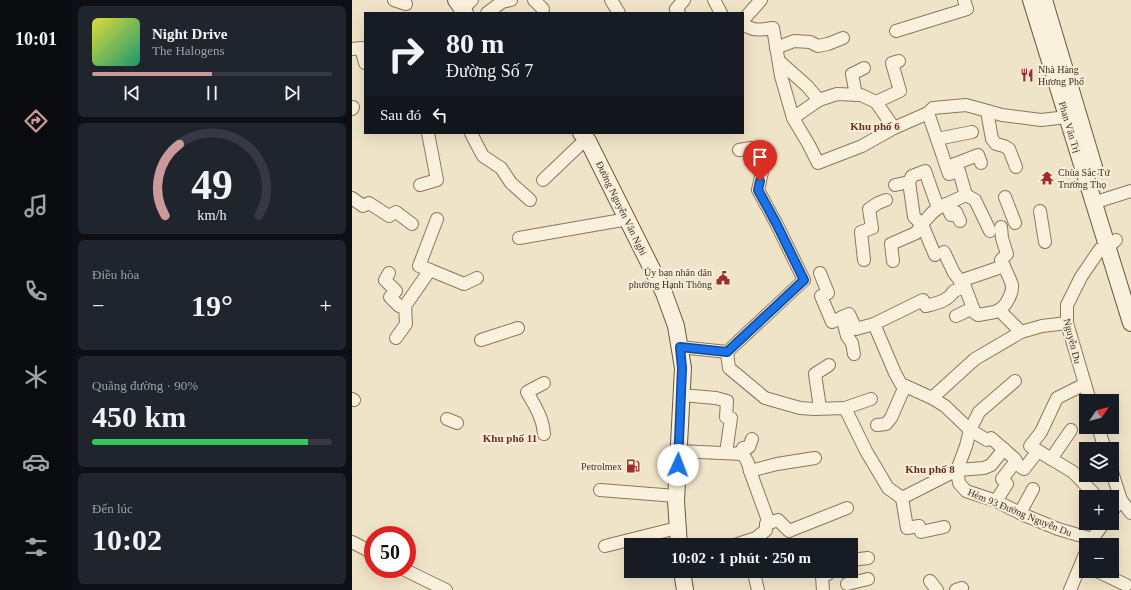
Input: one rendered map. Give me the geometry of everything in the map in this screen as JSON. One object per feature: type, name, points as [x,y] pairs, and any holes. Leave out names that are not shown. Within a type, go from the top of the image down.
[{"type":"main road","name":"Phan Văn Trị","points":[[1031,0],[1067,117],[1112,243],[1131,290]]},
{"type":"main road","name":"Phan Văn Trị","points":[[1044,0],[1098,201]]},
{"type":"main road","name":"Đường Nguyễn Văn Nghi","points":[[588,136],[666,299],[676,326],[682,368],[676,496],[678,538]]},
{"type":"main road","name":"Phan Văn Trị","points":[[1112,243],[1131,324]]},
{"type":"main road","points":[[683,578],[685,590]]},
{"type":"street","points":[[394,0],[406,4]]},
{"type":"street","points":[[488,12],[502,2],[511,0]]},
{"type":"street","points":[[611,0],[619,12]]},
{"type":"street","points":[[678,12],[676,9],[684,0]]},
{"type":"street","points":[[714,0],[720,12]]},
{"type":"street","points":[[744,19],[761,0]]},
{"type":"street","points":[[896,31],[967,9],[964,0]]},
{"type":"street","points":[[744,26],[754,29],[773,28],[781,76],[793,118],[810,145],[818,163],[862,146],[894,128],[928,113],[933,108],[966,105],[1002,115],[1041,120],[1067,117]]},
{"type":"street","points":[[776,48],[794,41],[810,42],[818,46],[843,38]]},
{"type":"street","points":[[352,49],[361,48],[364,59]]},
{"type":"street","points":[[778,61],[807,86],[819,100]]},
{"type":"street","points":[[876,102],[900,91],[892,63],[899,61]]},
{"type":"street","points":[[856,95],[852,74],[864,68]]},
{"type":"street","points":[[793,118],[819,100],[837,94],[862,95],[876,102],[894,128]]},
{"type":"street","points":[[987,110],[992,140],[996,144],[1010,149],[1016,167]]},
{"type":"street","points":[[928,113],[949,174],[959,171],[966,195],[974,200],[1002,238],[1007,254],[1001,260],[1012,286],[1009,299],[1002,308],[995,312],[978,315],[975,313],[962,284],[939,254],[922,224],[914,217],[909,182],[912,176],[925,172],[942,206],[952,214],[956,212],[960,221]]},
{"type":"street","points":[[937,139],[972,132]]},
{"type":"street","points":[[420,185],[437,180],[428,134]]},
{"type":"street","points":[[472,134],[483,156],[501,168],[511,183],[530,200]]},
{"type":"street","points":[[543,180],[588,136]]},
{"type":"street","points":[[680,347],[727,352],[804,280],[758,190],[762,172],[751,148],[739,150]]},
{"type":"street","points":[[947,167],[978,155],[981,163]]},
{"type":"street","points":[[895,185],[909,182]]},
{"type":"street","points":[[1098,201],[1131,191]]},
{"type":"street","points":[[893,261],[891,244],[916,233],[932,213],[942,206],[966,195]]},
{"type":"street","points":[[1004,197],[1015,223]]},
{"type":"street","points":[[352,198],[363,206],[369,203],[389,216],[396,212],[412,224]]},
{"type":"street","points":[[864,260],[861,232],[872,228],[869,209],[886,200]]},
{"type":"street","points":[[1040,211],[1045,242]]},
{"type":"street","points":[[437,219],[420,266],[464,284],[476,278]]},
{"type":"street","points":[[519,238],[628,219]]},
{"type":"street","name":"Nguyễn Du","points":[[1088,394],[1067,323],[1067,305],[1080,277],[1100,250],[1112,243]]},
{"type":"street","points":[[820,274],[828,293],[821,296],[832,322],[849,314],[856,328],[874,324],[923,300],[926,306],[944,301],[962,284],[1004,266]]},
{"type":"street","points":[[396,338],[406,324],[405,306],[430,270]]},
{"type":"street","points":[[389,273],[385,280],[396,291],[390,297],[399,306],[405,306]]},
{"type":"street","points":[[956,316],[973,308]]},
{"type":"street","points":[[999,310],[1021,332]]},
{"type":"street","points":[[842,317],[847,336],[852,343],[854,354]]},
{"type":"street","points":[[932,398],[975,359],[1021,332],[1042,326],[1067,323]]},
{"type":"street","points":[[874,324],[901,384],[932,398],[945,406],[970,430],[987,440],[991,438],[1024,469],[1057,398],[1085,384]]},
{"type":"street","points":[[482,340],[518,328]]},
{"type":"street","points":[[727,352],[729,368],[765,398],[800,408],[845,408],[871,399]]},
{"type":"street","points":[[820,408],[815,374],[829,365]]},
{"type":"street","points":[[957,470],[970,430],[979,412],[1015,380]]},
{"type":"street","points":[[544,383],[527,392],[538,410],[544,434]]},
{"type":"street","points":[[877,425],[886,424],[891,418],[905,386]]},
{"type":"street","points":[[681,395],[716,398],[728,401],[726,417],[731,418],[726,453]]},
{"type":"street","points":[[845,408],[866,451],[888,488],[902,498],[907,528],[919,526],[921,532],[944,527]]},
{"type":"street","points":[[1051,459],[1071,430]]},
{"type":"street","points":[[740,454],[743,448],[749,447],[752,439]]},
{"type":"street","points":[[1034,448],[1073,472],[1090,490]]},
{"type":"street","points":[[902,498],[957,470],[984,468],[991,465],[1004,450]]},
{"type":"street","points":[[678,451],[743,454],[748,463],[769,523]]},
{"type":"street","points":[[750,471],[777,464],[815,458]]},
{"type":"street","points":[[996,501],[1007,484],[1002,479],[1016,462]]},
{"type":"street","name":"Hẻm 93 Đường Nguyễn Du","points":[[957,470],[959,483],[966,491],[996,501],[1020,513],[1080,538]]},
{"type":"street","points":[[1115,482],[1121,500],[1131,513]]},
{"type":"street","points":[[1020,513],[1033,489]]},
{"type":"street","points":[[600,490],[676,496]]},
{"type":"street","points":[[762,538],[766,530],[766,524],[778,520],[789,531],[847,508]]},
{"type":"street","points":[[605,546],[677,528]]},
{"type":"street","points":[[352,542],[364,548]]},
{"type":"street","points":[[858,559],[868,558]]},
{"type":"street","points":[[1070,590],[1079,572]]},
{"type":"street","points":[[416,577],[432,587],[446,590]]},
{"type":"street","points":[[755,578],[758,590]]},
{"type":"street","points":[[822,578],[823,590]]},
{"type":"street","points":[[1112,578],[1126,585]]},
{"type":"street","points":[[846,584],[868,579]]},
{"type":"place","name":"Nhà Hàng Hương Phố","points":[[1027,75]]},
{"type":"place","name":"Chùa Sắc Tứ Trường Thọ","points":[[1047,178]]},
{"type":"place","name":"Ủy ban nhân dân phường Hạnh Thông","points":[[723,278]]},
{"type":"place","name":"Petrolmex","points":[[633,466]]},
{"type":"district","name":"Khu phố 6","points":[[875,126]]},
{"type":"district","name":"Khu phố 11","points":[[510,438]]},
{"type":"district","name":"Khu phố 8","points":[[930,469]]},
{"type":"route","points":[[678,465],[682,368],[680,347],[727,352],[804,280],[758,190],[760,181]]}]
